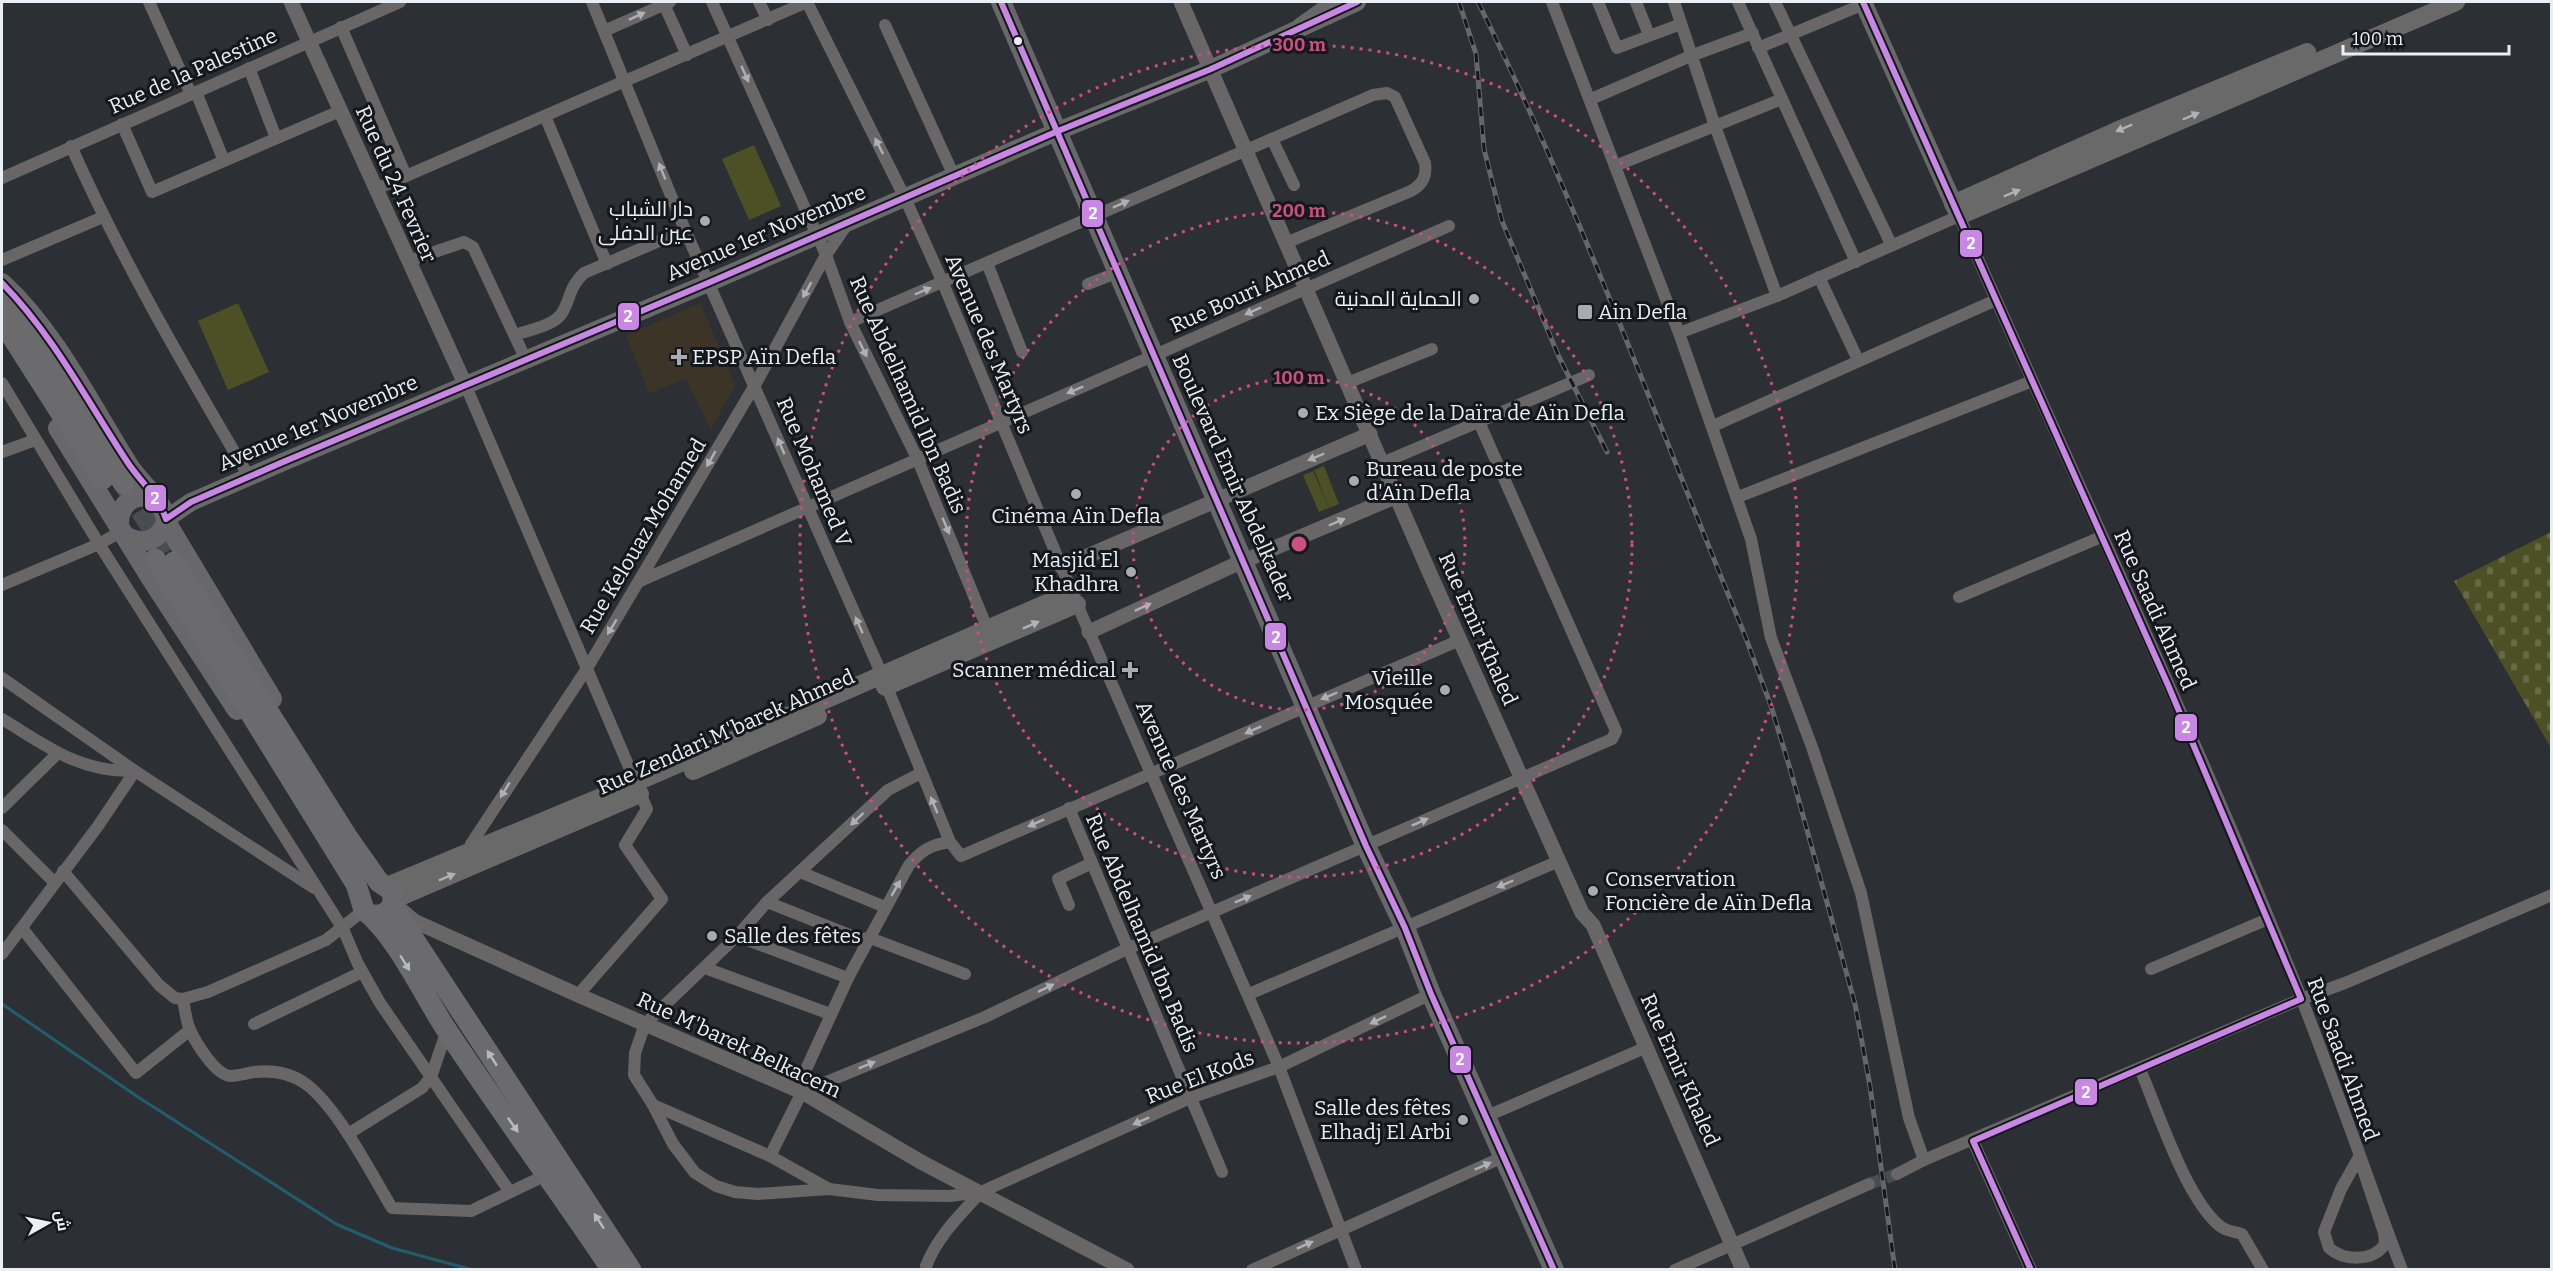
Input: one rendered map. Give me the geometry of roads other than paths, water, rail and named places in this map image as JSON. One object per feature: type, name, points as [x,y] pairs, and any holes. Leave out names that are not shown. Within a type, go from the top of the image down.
[{"type":"highway","points":[[2,293],[118,488],[2,321]]},
{"type":"highway","points":[[161,555],[342,847],[365,907],[385,931],[447,1030],[612,1269]]},
{"type":"highway","points":[[342,847],[389,895],[631,1269]]},
{"type":"highway","points":[[365,907],[365,886],[389,895]]},
{"type":"highway","points":[[365,907],[381,915],[389,895]]},
{"type":"main road","name":"Boulevard Emir Abdelkader","points":[[1001,2],[1366,846],[1405,928],[1431,994],[1554,1269]]},
{"type":"main road","name":"Avenue 1er Novembre","points":[[161,510],[191,502],[708,283],[1058,131],[1211,69],[1357,2]]},
{"type":"main road","points":[[1956,210],[2123,128],[2431,2]]},
{"type":"main road","points":[[1956,210],[2456,2]]},
{"type":"main road","points":[[1864,3],[1956,210]]},
{"type":"main road","points":[[2,283],[34,319],[131,469],[161,510],[285,720],[342,847]]},
{"type":"main road","points":[[2,336],[158,590],[301,808],[342,847]]},
{"type":"main road","points":[[138,496],[161,510],[161,532],[151,540],[139,542],[122,531],[119,518],[125,504],[138,496]]},
{"type":"main road","points":[[389,895],[1075,598]]},
{"type":"street","points":[[149,2],[194,93],[224,161]]},
{"type":"street","name":"Rue du 24 Fevrier","points":[[291,2],[465,384]]},
{"type":"street","name":"Rue de la Palestine","points":[[4,177],[400,2]]},
{"type":"street","name":"Rue Mohamed V","points":[[592,2],[626,80],[685,230],[884,681],[950,842],[961,856],[1069,808]]},
{"type":"street","points":[[604,31],[666,2],[687,55]]},
{"type":"street","name":"Rue Abdelhamid Ibn Badis","points":[[712,2],[826,255],[850,322],[917,458],[990,635]]},
{"type":"street","points":[[759,2],[768,20]]},
{"type":"street","points":[[376,189],[807,2]]},
{"type":"street","name":"Avenue des Martyrs","points":[[807,2],[905,198],[943,282],[1089,632],[1249,994],[1356,1269]]},
{"type":"street","name":"Rue Emir Khaled","points":[[1181,2],[1288,242],[1460,640],[1582,913],[1593,925],[1743,1269]]},
{"type":"street","points":[[1284,37],[1311,13],[1330,2]]},
{"type":"street","points":[[1552,2],[1679,333],[1738,497],[1757,562],[1772,638],[1812,747],[1861,893],[1909,1118],[1924,1160]]},
{"type":"street","points":[[1598,2],[1617,48],[1681,24]]},
{"type":"street","points":[[1636,2],[1649,35]]},
{"type":"street","points":[[1674,2],[1715,126],[1778,296]]},
{"type":"street","points":[[1738,2],[1856,262]]},
{"type":"street","points":[[1775,2],[1891,244]]},
{"type":"street","points":[[1758,48],[1864,3]]},
{"type":"street","points":[[885,25],[954,176]]},
{"type":"street","points":[[340,27],[406,176]]},
{"type":"street","points":[[1591,99],[1693,55],[1753,33]]},
{"type":"street","points":[[249,68],[276,138]]},
{"type":"street","points":[[850,322],[1377,93],[1387,93],[1398,100],[1425,164],[1425,177],[1417,187],[1288,242]]},
{"type":"street","points":[[1615,166],[1782,99]]},
{"type":"street","points":[[122,124],[152,192],[340,111]]},
{"type":"street","points":[[545,116],[607,264]]},
{"type":"street","points":[[1272,139],[1293,185]]},
{"type":"street","points":[[71,146],[102,217],[249,477]]},
{"type":"street","points":[[2,163],[4,177]]},
{"type":"street","points":[[1679,333],[1778,296],[1856,262],[1956,210]]},
{"type":"street","name":"Rue Saadi Ahmed","points":[[1956,210],[2168,685],[2301,999],[2359,1157],[2384,1233],[2385,1244],[2372,1255],[2351,1257],[2338,1254],[2329,1248],[2324,1232],[2341,1189],[2359,1157]]},
{"type":"street","points":[[2,260],[102,217]]},
{"type":"street","name":"Rue Kelouaz Mohamed","points":[[477,856],[471,844],[513,777],[586,670],[754,384],[826,255],[849,222]]},
{"type":"street","name":"Rue Bouri Ahmed","points":[[639,581],[1449,225]]},
{"type":"street","points":[[516,335],[553,321],[561,315],[574,282],[584,273],[685,230]]},
{"type":"street","points":[[408,261],[464,242],[474,247],[526,360]]},
{"type":"street","points":[[987,263],[1022,352]]},
{"type":"street","points":[[1088,284],[1119,272]]},
{"type":"street","points":[[1819,277],[1858,360]]},
{"type":"street","points":[[1713,426],[1995,300]]},
{"type":"street","points":[[1347,383],[1432,349]]},
{"type":"street","points":[[1382,463],[1588,375]]},
{"type":"street","points":[[1738,497],[2032,381]]},
{"type":"street","points":[[465,384],[586,670],[640,788],[647,809],[625,845],[662,899],[578,995]]},
{"type":"street","points":[[3,387],[99,544],[343,928],[362,972],[380,1003],[510,1192]]},
{"type":"street","points":[[799,1092],[985,1017],[1129,948],[1366,846],[1521,776],[1612,739],[1616,731],[1479,422]]},
{"type":"street","points":[[1062,567],[1370,434]]},
{"type":"street","points":[[2,452],[35,440]]},
{"type":"street","points":[[1089,632],[1244,561],[1397,496]]},
{"type":"street","points":[[2,585],[99,544],[122,531]]},
{"type":"street","points":[[1959,597],[2101,537]]},
{"type":"street","points":[[1069,808],[1153,774],[1460,640]]},
{"type":"street","points":[[2,678],[135,771],[320,891]]},
{"type":"street","points":[[2,719],[58,753],[98,769],[135,771]]},
{"type":"street","points":[[2,808],[58,753]]},
{"type":"street","points":[[2,954],[98,826],[135,771]]},
{"type":"street","points":[[921,772],[888,790],[767,902],[737,936],[645,1024],[635,1053],[634,1075],[673,1144],[695,1173],[716,1186],[735,1192],[759,1194],[829,1189],[878,1196],[950,1196],[981,1192]]},
{"type":"street","name":"Rue Abdelhamid Ibn Badis","points":[[1069,808],[1222,1172]]},
{"type":"street","points":[[2,830],[54,882]]},
{"type":"street","points":[[770,1156],[799,1092],[830,1014],[909,865],[922,850],[935,844],[950,842]]},
{"type":"street","points":[[1249,994],[1559,861]]},
{"type":"street","points":[[1069,905],[1058,879],[1092,863]]},
{"type":"street","points":[[63,871],[159,985],[175,998],[183,999],[208,992],[315,945],[343,928],[365,907]]},
{"type":"street","points":[[800,872],[885,907]]},
{"type":"street","name":"Rue M'barek Belkacem","points":[[389,895],[414,921],[799,1092],[921,1162],[1127,1269]]},
{"type":"street","points":[[1897,1174],[1924,1160],[2301,999],[2345,983],[2552,895]]},
{"type":"street","points":[[767,902],[860,939],[870,938],[964,974]]},
{"type":"street","points":[[2151,969],[2268,919]]},
{"type":"street","points":[[22,928],[136,1073],[190,1030]]},
{"type":"street","points":[[737,936],[848,978]]},
{"type":"street","points":[[705,968],[830,1014]]},
{"type":"street","points":[[254,1024],[362,972]]},
{"type":"street","name":"Rue El Kods","points":[[981,1192],[1190,1098],[1279,1067],[1431,994]]},
{"type":"street","points":[[183,999],[190,1030],[205,1055],[219,1072],[230,1076],[255,1072],[289,1074],[307,1085],[348,1134],[392,1208],[471,1211],[548,1174]]},
{"type":"street","points":[[348,1134],[422,1088],[431,1077],[447,1030]]},
{"type":"street","points":[[1486,1116],[1647,1047]]},
{"type":"street","points":[[2140,1069],[2198,1201],[2219,1226],[2242,1234],[2263,1269]]},
{"type":"street","points":[[653,1105],[770,1156],[829,1189]]},
{"type":"street","points":[[1973,1141],[2029,1269]]},
{"type":"street","points":[[1252,1269],[1504,1156]]},
{"type":"street","points":[[2359,1157],[2402,1269]]},
{"type":"street","points":[[1675,1269],[1869,1184]]},
{"type":"street","points":[[927,1269],[926,1266],[934,1246],[947,1228],[981,1192]]},
{"type":"waterway","points":[[2,1004],[138,1097],[336,1224],[392,1248],[473,1270]]},
{"type":"tunnel","points":[[124,484],[167,552]]},
{"type":"tunnel","points":[[1869,1184],[1897,1174]]},
{"type":"railway","points":[[1459,2],[1476,54],[1484,149],[1502,221],[1559,357],[1607,452]]},
{"type":"railway","points":[[1478,2],[1515,79],[1584,236],[1744,633],[1771,706],[1855,1004],[1870,1086],[1895,1270]]},
{"type":"place","name":"دار الشباب عين الدفلى","points":[[705,221]]},
{"type":"place","name":"الحماية المدنية","points":[[1474,299]]},
{"type":"place","name":"Ain Defla","points":[[1585,312]]},
{"type":"place","name":"EPSP Aïn Defla","points":[[679,357]]},
{"type":"place","name":"Ex Siège de la Daïra de Aïn Defla","points":[[1303,413]]},
{"type":"place","name":"Bureau de poste d'Aïn Defla","points":[[1354,481]]},
{"type":"place","name":"Cinéma Aïn Defla","points":[[1076,494]]},
{"type":"place","name":"Masjid El Khadhra","points":[[1131,572]]},
{"type":"place","name":"Scanner médical","points":[[1130,670]]},
{"type":"place","name":"Vieille Mosquée","points":[[1445,690]]},
{"type":"place","name":"Conservation Foncière de Aïn Defla","points":[[1593,891]]},
{"type":"place","name":"Salle des fêtes","points":[[712,936]]},
{"type":"place","name":"Salle des fêtes Elhadj El Arbi","points":[[1463,1120]]}]
